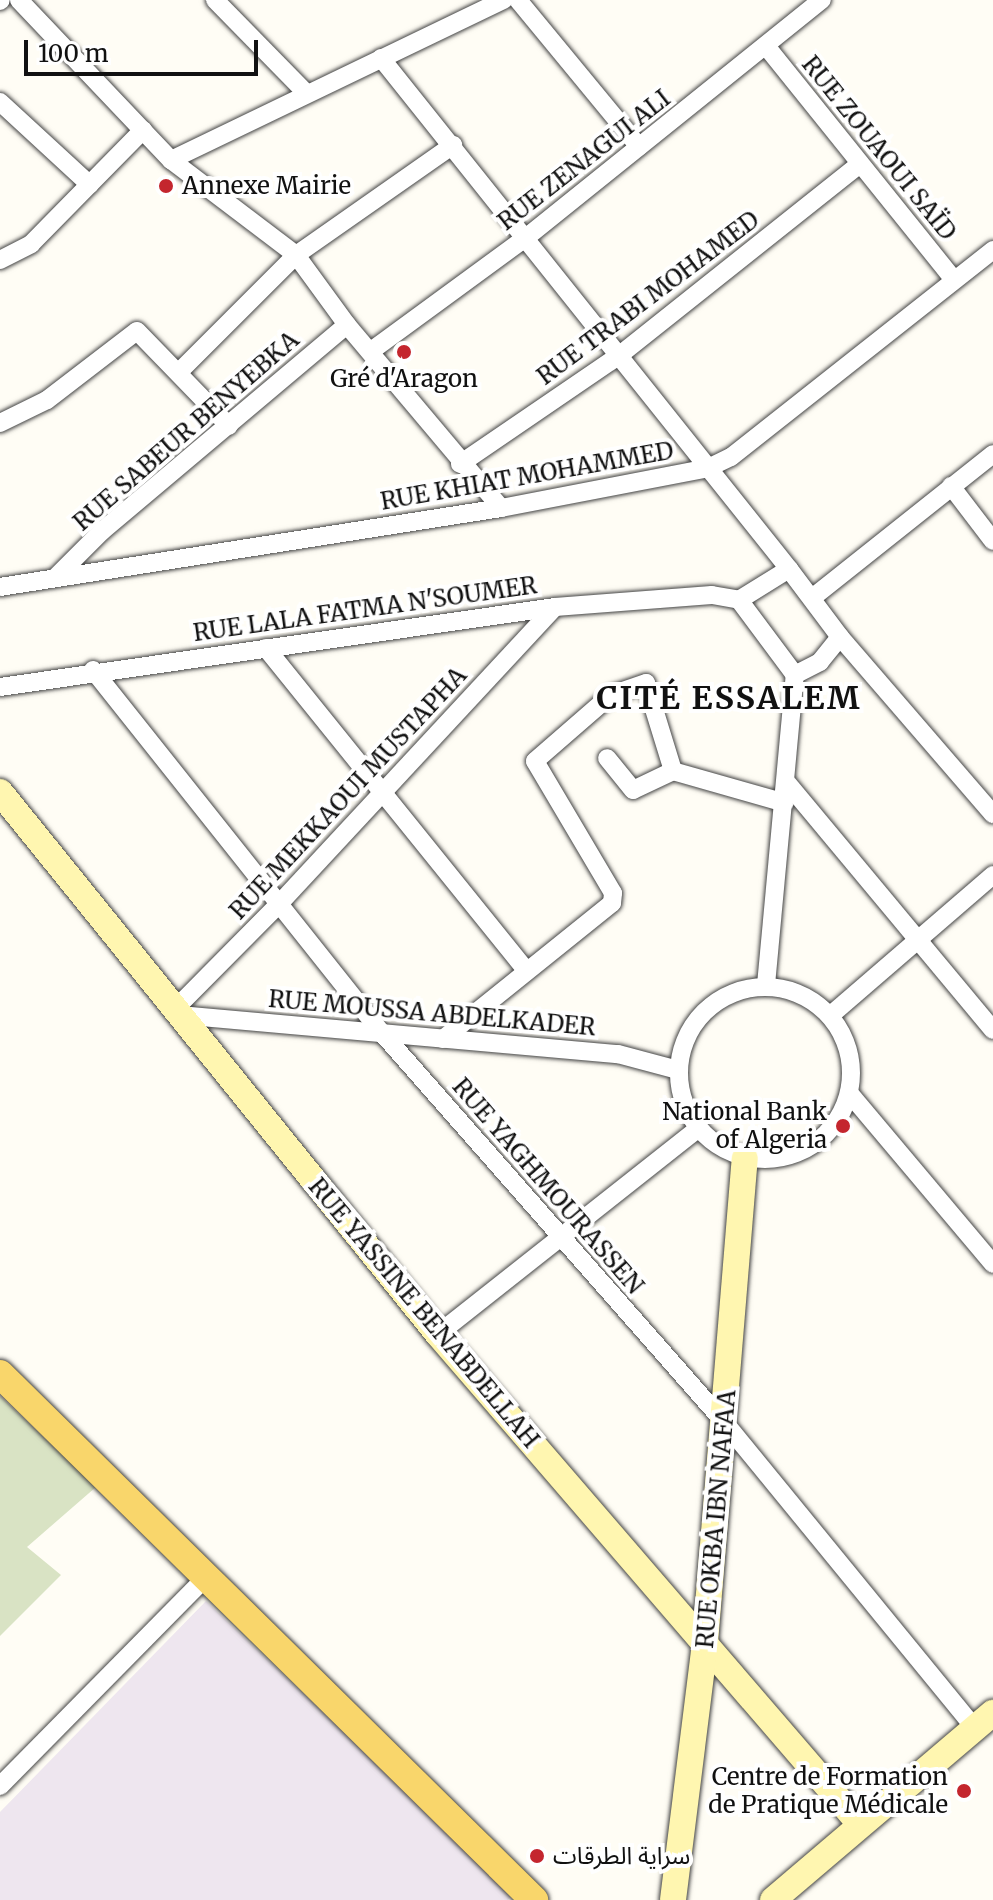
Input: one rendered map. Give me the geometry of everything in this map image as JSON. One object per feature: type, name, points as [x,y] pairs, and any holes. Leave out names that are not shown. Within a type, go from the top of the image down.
[{"type":"main road","points":[[0,1374],[533,1895]]},
{"type":"street","points":[[19,0],[171,160],[296,255],[347,325],[460,464],[501,508]]},
{"type":"street","points":[[215,0],[306,93]]},
{"type":"street","points":[[171,160],[505,0],[639,147]]},
{"type":"street","name":"RUE ZENAGUI ALI","points":[[371,351],[528,236],[822,0]]},
{"type":"street","name":"RUE ZOUAOUI SAÏD","points":[[766,46],[954,280]]},
{"type":"street","points":[[381,58],[528,236],[840,637],[993,814]]},
{"type":"street","points":[[0,102],[90,185]]},
{"type":"street","points":[[0,260],[31,244],[143,130]]},
{"type":"street","points":[[179,372],[296,255],[453,145]]},
{"type":"street","name":"RUE TRABI MOHAMED","points":[[460,464],[621,354],[860,164]]},
{"type":"street","name":"RUE KHIAT MOHAMMED","points":[[0,587],[501,508],[708,468],[731,457],[993,250]]},
{"type":"street","name":"RUE SABEUR BENYEBKA","points":[[57,576],[102,531],[347,325]]},
{"type":"street","points":[[0,423],[47,400],[132,332],[141,332],[229,426]]},
{"type":"street","points":[[812,598],[993,454]]},
{"type":"street","points":[[951,486],[993,541]]},
{"type":"street","points":[[766,985],[787,793],[795,675],[739,600],[789,569]]},
{"type":"street","name":"RUE LALA FATMA N'SOUMER","points":[[0,687],[93,670],[555,607],[712,595],[739,600]]},
{"type":"street","name":"RUE MEKKAOUI MUSTAPHA","points":[[177,1012],[555,607]]},
{"type":"street","points":[[795,675],[820,662],[840,637]]},
{"type":"street","points":[[266,648],[526,970]]},
{"type":"street","name":"RUE YAGHMOURASSEN","points":[[93,670],[382,1033],[984,1720]]},
{"type":"street","points":[[443,1039],[614,899],[535,766],[537,757],[611,695],[642,681],[649,686],[673,771]]},
{"type":"street","points":[[607,758],[633,790],[673,771],[787,793],[919,941],[993,1030]]},
{"type":"street","name":"RUE YASSINE BENABDELLAH","points":[[0,792],[438,1334],[860,1824]]},
{"type":"street","points":[[832,1014],[993,875]]},
{"type":"street","points":[[766,985],[797,989],[832,1014],[849,1047],[850,1094],[838,1120],[804,1151],[764,1160],[745,1159],[720,1149],[696,1130],[679,1100],[678,1070],[698,1020],[725,999],[766,985]]},
{"type":"street","name":"RUE MOUSSA ABDELKADER","points":[[177,1012],[618,1054],[678,1070]]},
{"type":"street","points":[[850,1094],[993,1264]]},
{"type":"street","points":[[438,1334],[696,1130]]},
{"type":"street","name":"RUE OKBA IBN NAFAA","points":[[679,1893],[725,1423],[745,1159]]},
{"type":"street","points":[[0,1786],[206,1577]]},
{"type":"street","points":[[773,1900],[984,1720]]},
{"type":"shaded area","points":[[206,1601],[513,1894],[508,1900],[0,1900],[0,1812]]},
{"type":"green space","points":[[0,1396],[96,1487],[27,1547],[61,1575],[0,1636]]},
{"type":"place","name":"Annexe Mairie","points":[[166,186]]},
{"type":"place","name":"Gré d'Aragon","points":[[404,352]]},
{"type":"place","name":"National Bank of Algeria","points":[[843,1126]]},
{"type":"place","name":"Centre de Formation de Pratique Médicale","points":[[964,1791]]},
{"type":"place","name":"سراية الطرقات","points":[[537,1856]]},
{"type":"district","name":"CITÉ ESSALEM","points":[[729,698]]}]
